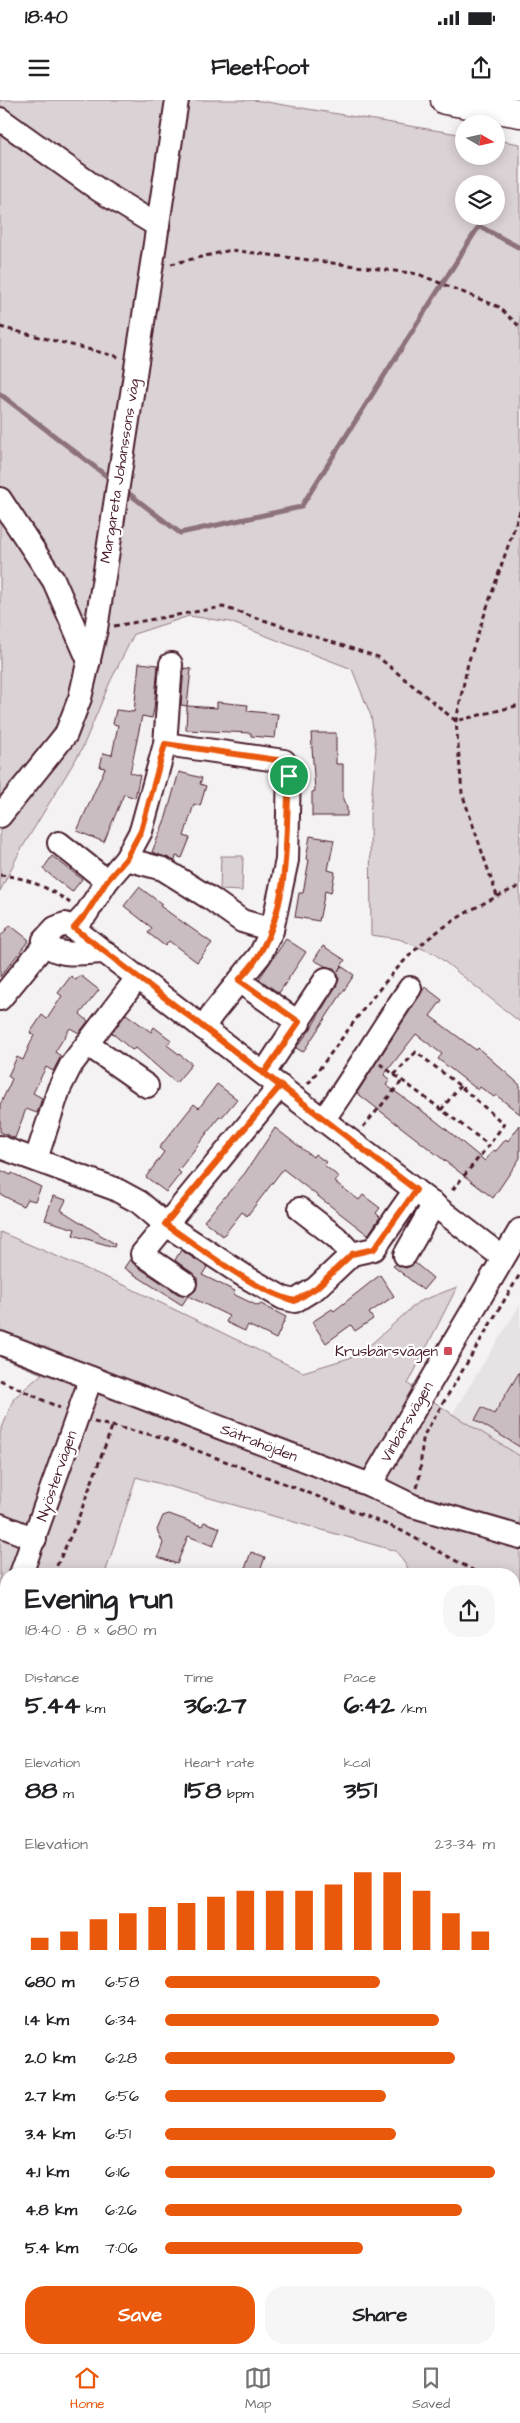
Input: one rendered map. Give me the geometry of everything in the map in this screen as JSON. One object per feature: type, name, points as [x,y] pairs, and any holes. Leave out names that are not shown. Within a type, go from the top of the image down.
[{"type":"highway","points":[[445,100],[520,112]]},
{"type":"street","name":"Margareta Johanssons väg","points":[[0,816],[66,734],[80,698],[96,629],[177,100]]},
{"type":"street","points":[[0,119],[99,190],[158,226]]},
{"type":"street","points":[[0,499],[54,581],[89,661]]},
{"type":"street","points":[[74,928],[86,914],[107,881],[126,859],[141,831],[165,744],[171,664]]},
{"type":"street","points":[[165,744],[261,756],[284,761],[289,768],[287,860],[272,930],[260,955],[203,1028]]},
{"type":"street","points":[[59,843],[107,881]]},
{"type":"street","points":[[126,859],[163,869],[211,898],[242,921],[272,930]]},
{"type":"street","points":[[102,952],[55,951],[44,940],[55,928],[65,924],[74,928],[102,952],[138,977],[416,1190],[442,1199],[502,1257]]},
{"type":"street","points":[[0,999],[46,943]]},
{"type":"street","points":[[36,1158],[59,1089],[71,1065],[138,977]]},
{"type":"street","points":[[185,1283],[142,1254],[272,1080],[299,1022],[326,979]]},
{"type":"street","points":[[239,980],[299,1022]]},
{"type":"street","points":[[324,1120],[368,1055],[379,1032],[410,988]]},
{"type":"street","points":[[87,1044],[147,1086]]},
{"type":"street","points":[[0,1147],[36,1158],[115,1189],[140,1202],[165,1224],[246,1277],[283,1298],[295,1301],[316,1288],[352,1254],[374,1249],[416,1190]]},
{"type":"street","points":[[405,1255],[442,1199]]},
{"type":"street","points":[[300,1209],[336,1237],[352,1254]]},
{"type":"street","name":"Vinbärsvägen","points":[[370,1485],[502,1257],[520,1230]]},
{"type":"street","name":"Sätrahöjden","points":[[0,1343],[370,1485],[413,1506],[520,1537]]},
{"type":"street","name":"Nyöstervägen","points":[[23,1568],[91,1378]]},
{"type":"street","points":[[0,1525],[35,1539]]},
{"type":"path","points":[[151,269],[231,250],[418,274],[499,307],[520,328]]},
{"type":"path","points":[[0,327],[137,361]]},
{"type":"path","points":[[497,896],[462,793],[456,721],[468,663],[520,511]]},
{"type":"path","points":[[96,629],[223,606],[378,657],[456,721]]},
{"type":"path","points":[[456,721],[520,705]]},
{"type":"path","points":[[394,1075],[416,1052],[460,1086],[504,1124],[489,1145],[442,1199]]},
{"type":"path","points":[[368,1055],[489,1145]]},
{"type":"path","points":[[364,1127],[403,1080]]},
{"type":"path","points":[[441,1110],[460,1086]]},
{"type":"path","points":[[400,1530],[413,1506],[422,1470],[421,1447],[424,1435],[520,1274]]},
{"type":"path","points":[[0,1380],[78,1416],[112,1428],[161,1436],[400,1530],[469,1568]]},
{"type":"path","points":[[56,1568],[77,1522],[112,1428]]},
{"type":"shaded area","points":[[0,100],[254,100],[455,134],[455,165],[505,165],[505,142],[520,144],[520,1022],[435,954],[399,939],[371,935],[370,815],[376,748],[371,716],[352,669],[230,622],[189,616],[134,634],[110,682],[82,749],[19,853],[0,891]]},
{"type":"shaded area","points":[[221,856],[243,856],[242,891],[220,890]]},
{"type":"shaded area","points":[[0,1232],[126,1286],[303,1372],[359,1355],[418,1302],[457,1287],[408,1384],[520,1456],[520,1568],[408,1568],[396,1551],[136,1477],[107,1568],[0,1568],[0,1433],[14,1398],[42,1374],[0,1357]]},
{"type":"shaded area","points":[[520,1305],[520,1456],[452,1414]]},
{"type":"building","points":[[139,663],[158,665],[154,709],[152,718],[142,716],[130,773],[140,775],[135,798],[124,794],[104,842],[77,831],[105,768],[100,767],[103,753],[112,755],[118,725],[113,724],[116,710],[134,712]]},
{"type":"building","points":[[184,668],[191,669],[187,706],[181,705]]},
{"type":"building","points":[[217,702],[248,705],[247,711],[278,714],[275,738],[251,736],[251,733],[186,730],[187,706],[217,708]]},
{"type":"building","points":[[311,733],[336,733],[336,764],[343,764],[343,799],[347,808],[347,816],[312,816],[312,792],[315,791]]},
{"type":"building","points":[[179,772],[202,778],[200,784],[206,786],[200,806],[194,804],[184,836],[190,838],[182,858],[176,856],[175,861],[152,852],[166,817]]},
{"type":"building","points":[[310,836],[334,840],[328,870],[335,872],[331,893],[325,891],[319,921],[295,917],[299,893],[303,893],[309,860],[306,859]]},
{"type":"building","points":[[52,856],[82,879],[72,892],[43,869]]},
{"type":"building","points":[[139,887],[162,904],[160,906],[212,943],[197,962],[169,941],[165,946],[148,933],[152,928],[124,906]]},
{"type":"building","points":[[10,925],[29,940],[0,977],[0,937]]},
{"type":"building","points":[[286,939],[306,952],[279,993],[259,979]]},
{"type":"building","points":[[323,946],[345,960],[341,966],[354,975],[303,1052],[296,1048],[310,1030],[339,980],[334,968],[314,960]]},
{"type":"building","points":[[80,975],[99,990],[80,1014],[88,1021],[79,1033],[70,1028],[55,1052],[61,1056],[53,1071],[46,1067],[33,1093],[42,1098],[37,1113],[26,1109],[15,1138],[0,1132],[0,1105],[12,1079],[8,1076],[17,1057],[23,1060],[34,1035],[30,1033],[42,1015],[47,1019],[62,996],[58,993],[71,976],[76,980]]},
{"type":"building","points":[[425,987],[442,1000],[430,1016],[476,1050],[478,1048],[520,1085],[520,1114],[496,1095],[494,1097],[480,1087],[478,1090],[438,1059],[442,1054],[416,1034],[384,1075],[390,1080],[386,1085],[436,1121],[485,1161],[493,1150],[496,1151],[506,1139],[508,1141],[520,1125],[520,1158],[493,1198],[357,1093]]},
{"type":"building","points":[[126,1014],[151,1032],[154,1027],[171,1040],[167,1045],[192,1064],[176,1083],[136,1048],[132,1050],[112,1033]]},
{"type":"building","points":[[217,1084],[237,1099],[222,1117],[220,1116],[178,1171],[181,1173],[166,1192],[146,1177],[164,1152],[159,1148],[194,1104],[199,1108]]},
{"type":"building","points":[[275,1128],[313,1157],[315,1154],[326,1162],[324,1165],[339,1177],[335,1182],[359,1200],[363,1195],[380,1208],[376,1213],[380,1217],[368,1235],[283,1169],[247,1216],[242,1212],[223,1236],[204,1221],[245,1173]]},
{"type":"building","points":[[0,1170],[11,1175],[12,1173],[41,1187],[35,1201],[27,1199],[23,1206],[0,1194]]},
{"type":"building","points":[[53,1196],[66,1200],[61,1210],[115,1244],[114,1247],[73,1235],[75,1229],[45,1220]]},
{"type":"building","points":[[181,1250],[207,1267],[202,1275],[235,1291],[233,1294],[258,1306],[261,1304],[286,1317],[276,1339],[248,1325],[245,1331],[236,1327],[226,1322],[229,1316],[188,1296],[182,1305],[124,1268],[130,1259],[135,1265],[178,1294],[190,1295],[196,1290],[197,1278],[175,1260]]},
{"type":"building","points":[[415,1263],[433,1278],[423,1290],[393,1266],[396,1264],[406,1268]]},
{"type":"building","points":[[380,1275],[394,1296],[369,1313],[373,1319],[355,1331],[351,1325],[326,1343],[312,1322],[332,1309],[334,1311]]},
{"type":"building","points":[[520,1371],[520,1447],[475,1420],[482,1407],[494,1414]]},
{"type":"building","points":[[169,1514],[202,1526],[204,1522],[220,1528],[213,1546],[188,1536],[177,1564],[158,1557],[163,1543],[157,1530],[163,1516]]},
{"type":"building","points":[[251,1552],[265,1557],[261,1568],[245,1568]]},
{"type":"waterway","points":[[123,489],[180,533],[301,507],[479,226],[520,248]]},
{"type":"waterway","points":[[0,394],[113,481]]},
{"type":"place","name":"Krusbärsvägen","points":[[448,1351]]},
{"type":"route","points":[[165,744],[261,756],[284,761],[289,768],[289,776],[287,860],[272,930],[260,955],[239,980],[299,1022],[264,1073],[416,1190],[374,1249],[352,1254],[316,1288],[295,1301],[283,1298],[246,1277],[165,1224],[280,1086],[138,977],[102,952],[74,928],[86,914],[107,881],[126,859],[141,831],[165,744]]}]
